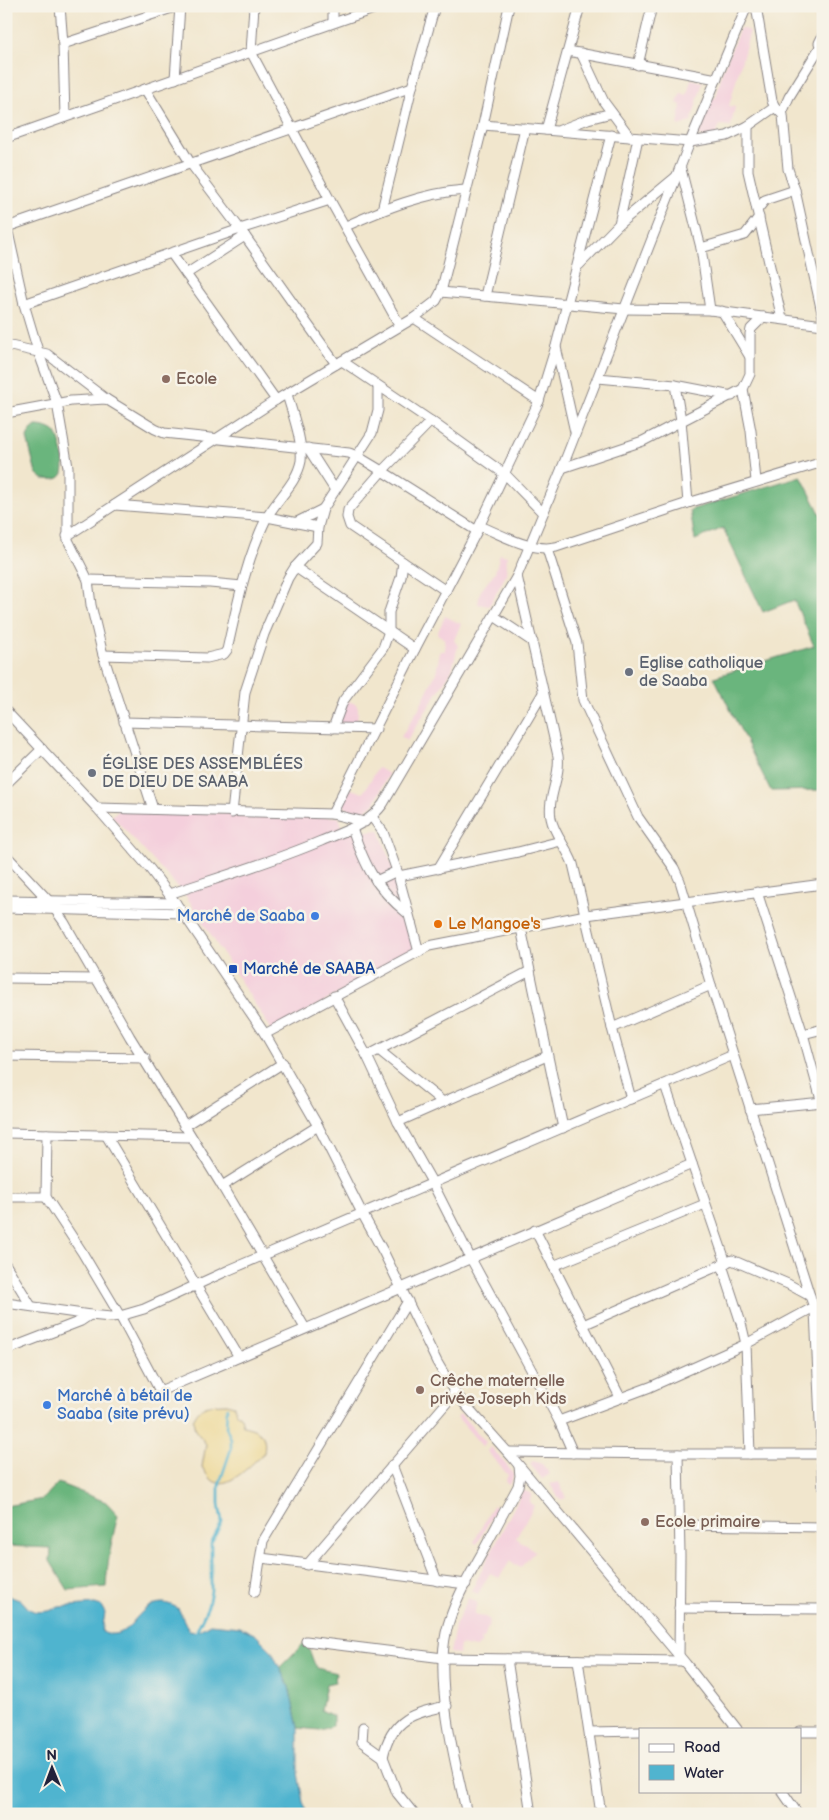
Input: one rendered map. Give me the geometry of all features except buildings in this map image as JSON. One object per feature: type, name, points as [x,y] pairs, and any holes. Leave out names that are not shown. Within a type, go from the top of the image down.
[{"type":"street","points":[[60,6],[64,44],[65,117]]},
{"type":"street","points":[[64,44],[179,6],[175,79]]},
{"type":"street","points":[[254,6],[251,52],[400,326]]},
{"type":"street","points":[[333,6],[333,22]]},
{"type":"street","points":[[6,138],[382,6]]},
{"type":"street","points":[[382,210],[412,87],[435,6]]},
{"type":"street","points":[[67,536],[276,400],[414,318],[436,301],[441,292],[509,6]]},
{"type":"street","points":[[546,130],[580,6]]},
{"type":"street","points":[[638,64],[652,6]]},
{"type":"street","points":[[737,6],[742,16]]},
{"type":"street","points":[[169,894],[274,861],[368,820],[383,804],[517,576],[598,378],[690,142],[747,6]]},
{"type":"street","points":[[756,6],[772,101],[784,118],[784,139],[788,169],[795,190],[823,317]]},
{"type":"street","points":[[482,124],[690,142],[718,139],[778,110],[821,50],[820,39],[823,35]]},
{"type":"street","points":[[568,51],[717,79]]},
{"type":"street","points":[[581,53],[604,102],[634,137]]},
{"type":"street","points":[[153,809],[103,655],[91,605],[88,580],[67,536],[68,467],[57,403],[38,351],[24,304],[7,225],[191,164],[412,87]]},
{"type":"street","points":[[145,90],[191,164],[339,362],[431,421],[506,475],[543,513]]},
{"type":"street","points":[[558,131],[574,124],[612,113]]},
{"type":"street","points":[[748,126],[748,171],[782,320]]},
{"type":"street","points":[[485,296],[525,128]]},
{"type":"street","points":[[332,814],[506,475],[539,401],[556,346],[611,135]]},
{"type":"street","points":[[619,224],[634,137]]},
{"type":"street","points":[[577,267],[619,224],[679,173]]},
{"type":"street","points":[[679,173],[701,248],[710,310]]},
{"type":"street","points":[[346,226],[382,210],[440,192],[465,190]]},
{"type":"street","points":[[701,248],[745,235],[765,200],[795,190]]},
{"type":"street","points":[[24,304],[171,253],[243,232],[330,200]]},
{"type":"street","points":[[186,274],[243,232]]},
{"type":"street","points":[[171,253],[276,400]]},
{"type":"street","points":[[815,281],[823,275]]},
{"type":"street","points":[[441,292],[624,309],[722,311],[823,325]]},
{"type":"street","points":[[722,311],[750,358]]},
{"type":"street","points":[[756,481],[744,388],[750,374],[751,329],[763,317]]},
{"type":"street","points":[[414,318],[539,401]]},
{"type":"street","points":[[6,345],[38,351],[51,357],[106,400],[164,433],[343,452],[357,456],[479,528],[530,546],[547,549],[556,548],[756,481],[823,462]]},
{"type":"street","points":[[556,346],[575,432]]},
{"type":"street","points":[[598,378],[675,385],[732,396]]},
{"type":"street","points":[[675,385],[681,420],[688,503]]},
{"type":"street","points":[[232,813],[245,692],[264,634],[288,578],[295,567],[316,546],[323,509],[372,433],[375,423],[378,387]]},
{"type":"street","points":[[562,468],[643,441],[681,420],[732,396],[744,388]]},
{"type":"street","points":[[287,394],[304,448],[335,490]]},
{"type":"street","points":[[6,413],[57,403],[106,400]]},
{"type":"street","points":[[431,421],[382,471],[348,510],[347,517],[350,526],[446,591]]},
{"type":"street","points":[[103,655],[207,658],[224,654],[227,650],[252,550],[267,518],[298,470],[304,448]]},
{"type":"street","points":[[115,505],[267,518],[318,528]]},
{"type":"street","points":[[295,523],[323,509]]},
{"type":"street","points":[[547,549],[578,643],[583,700],[638,817],[678,874],[711,985],[810,1296],[818,1309],[823,1488]]},
{"type":"street","points":[[333,728],[343,701],[381,652],[389,631],[389,612],[401,577],[403,562]]},
{"type":"street","points":[[295,567],[415,650]]},
{"type":"street","points":[[517,576],[559,766],[550,805],[550,818],[555,831],[570,856],[631,1098]]},
{"type":"street","points":[[88,580],[210,583],[242,586]]},
{"type":"street","points":[[494,616],[533,642]]},
{"type":"street","points":[[438,869],[544,693]]},
{"type":"street","points":[[6,711],[97,808],[150,869],[183,913],[265,1034],[318,1126],[401,1287],[437,1362],[455,1393],[508,1452],[736,1728]]},
{"type":"street","points":[[124,722],[376,729]]},
{"type":"street","points":[[6,784],[42,749]]},
{"type":"street","points":[[97,808],[232,813],[332,814],[368,820],[383,832],[398,873],[407,914],[419,952]]},
{"type":"street","points":[[352,828],[364,860],[376,881],[391,900],[407,914]]},
{"type":"street","points":[[376,881],[398,873],[438,869],[561,841]]},
{"type":"street","points":[[6,855],[56,910],[305,1328]]},
{"type":"street","points":[[265,1034],[334,996],[435,945],[586,916],[823,884]]},
{"type":"street","points":[[750,1109],[822,1104],[803,1034],[757,892]]},
{"type":"street","points":[[6,900],[176,903]]},
{"type":"street","points":[[6,908],[183,913]]},
{"type":"street","points":[[521,928],[563,1128]]},
{"type":"street","points":[[367,1056],[380,1051],[530,971]]},
{"type":"street","points":[[6,978],[97,979]]},
{"type":"street","points":[[612,1028],[711,985]]},
{"type":"street","points":[[334,996],[367,1056],[398,1122],[559,1421],[573,1452]]},
{"type":"street","points":[[803,1034],[823,1029]]},
{"type":"street","points":[[380,1051],[443,1102]]},
{"type":"street","points":[[6,1303],[90,1315],[120,1316],[144,1309],[196,1284],[432,1182],[733,1055]]},
{"type":"street","points":[[6,1056],[144,1058]]},
{"type":"street","points":[[398,1122],[548,1056]]},
{"type":"street","points":[[184,1126],[283,1063]]},
{"type":"street","points":[[665,1084],[742,1323],[746,1344],[750,1454]]},
{"type":"street","points":[[222,1186],[318,1126]]},
{"type":"street","points":[[6,1133],[191,1138]]},
{"type":"street","points":[[47,1134],[46,1197],[82,1252],[120,1316],[160,1391],[470,1257],[692,1164]]},
{"type":"street","points":[[106,1135],[239,1357]]},
{"type":"street","points":[[6,1197],[46,1197]]},
{"type":"street","points":[[553,1266],[705,1204]]},
{"type":"street","points":[[535,1230],[620,1397]]},
{"type":"street","points":[[584,1325],[732,1260],[788,1284],[810,1296]]},
{"type":"street","points":[[6,1265],[31,1306]]},
{"type":"street","points":[[256,1592],[263,1541],[408,1301]]},
{"type":"street","points":[[559,1421],[650,1387],[818,1309]]},
{"type":"street","points":[[6,1350],[81,1321],[90,1315]]},
{"type":"street","points":[[307,1565],[455,1393]]},
{"type":"street","points":[[508,1452],[822,1454]]},
{"type":"street","points":[[678,1454],[681,1659]]},
{"type":"street","points":[[392,1465],[437,1581]]},
{"type":"street","points":[[467,1814],[446,1706],[442,1658],[450,1622],[466,1584],[518,1486],[520,1476],[518,1466]]},
{"type":"street","points":[[680,1525],[823,1527]]},
{"type":"street","points":[[261,1558],[466,1584]]},
{"type":"street","points":[[679,1608],[823,1609]]},
{"type":"street","points":[[306,1641],[442,1658],[681,1659]]},
{"type":"street","points":[[507,1659],[531,1814]]},
{"type":"street","points":[[578,1660],[601,1814]]},
{"type":"street","points":[[414,1814],[397,1793],[383,1757],[386,1742],[405,1718],[446,1706]]},
{"type":"street","points":[[363,1727],[362,1742],[383,1757]]},
{"type":"street","points":[[590,1732],[639,1731]]},
{"type":"street","points":[[802,1732],[823,1732]]},
{"type":"street","points":[[783,1792],[798,1814]]},
{"type":"shaded area","points":[[740,28],[750,31],[729,106],[735,107],[731,126],[720,125],[714,138],[697,135],[712,97],[716,98],[722,72]]},
{"type":"shaded area","points":[[691,79],[703,82],[691,122],[678,126],[681,105],[677,103],[681,93],[687,95]]},
{"type":"shaded area","points":[[500,554],[507,556],[506,575],[489,606],[478,604],[480,592],[495,572]]},
{"type":"shaded area","points":[[445,616],[461,624],[454,640],[458,646],[452,670],[407,741],[401,737],[419,708],[436,673],[440,651],[445,651],[444,638],[437,634]]},
{"type":"shaded area","points":[[345,700],[356,704],[358,709],[357,724],[340,723],[339,717]]},
{"type":"shaded area","points":[[378,768],[389,774],[374,804],[365,811],[349,810],[343,805],[348,788],[363,793]]},
{"type":"shaded area","points":[[119,809],[339,817],[344,833],[379,830],[396,877],[417,950],[272,1031],[186,896],[112,816]]},
{"type":"shaded area","points":[[460,1414],[486,1442],[482,1446],[457,1417]]},
{"type":"shaded area","points":[[491,1447],[514,1474],[509,1485],[505,1482],[508,1475],[487,1451]]},
{"type":"shaded area","points":[[533,1461],[542,1464],[550,1474],[542,1479],[530,1464]]},
{"type":"shaded area","points":[[559,1482],[566,1498],[560,1500],[550,1484]]},
{"type":"shaded area","points":[[523,1490],[532,1494],[529,1502],[534,1506],[516,1538],[535,1551],[520,1568],[510,1561],[499,1578],[490,1573],[478,1594],[471,1591]]},
{"type":"shaded area","points":[[493,1505],[497,1507],[477,1544],[474,1542]]},
{"type":"shaded area","points":[[468,1598],[477,1602],[474,1615],[490,1620],[484,1639],[481,1639],[481,1644],[476,1648],[460,1645],[459,1654],[450,1653],[455,1626]]},
{"type":"green space","points":[[36,426],[51,429],[57,435],[63,453],[64,467],[62,475],[58,478],[43,479],[36,473],[27,438],[30,431]]},
{"type":"green space","points":[[801,476],[823,519],[823,790],[771,791],[714,677],[814,646],[794,600],[763,612],[723,528],[695,540],[690,510]]},
{"type":"green space","points":[[58,1483],[106,1502],[118,1515],[107,1569],[106,1587],[68,1590],[50,1561],[51,1548],[6,1546],[6,1506],[43,1499]]},
{"type":"green space","points":[[304,1643],[309,1649],[317,1668],[336,1673],[335,1682],[326,1684],[321,1710],[333,1716],[333,1726],[320,1730],[298,1728],[289,1687],[279,1668]]},
{"type":"sand","points":[[226,1404],[234,1406],[236,1413],[241,1417],[243,1426],[254,1429],[261,1434],[265,1447],[264,1453],[247,1468],[234,1478],[221,1483],[211,1479],[202,1467],[206,1444],[195,1430],[193,1420],[199,1410],[206,1406]]},
{"type":"water","points":[[6,1595],[22,1601],[29,1609],[36,1612],[49,1611],[59,1607],[95,1604],[101,1606],[105,1613],[102,1632],[112,1634],[120,1633],[127,1628],[145,1609],[163,1603],[178,1608],[189,1631],[196,1632],[210,1624],[240,1627],[256,1635],[271,1650],[289,1687],[298,1728],[298,1773],[305,1814],[6,1814]]},
{"type":"waterway","points":[[196,1632],[208,1606],[211,1591],[211,1543],[222,1522],[219,1504],[219,1485],[231,1449],[231,1439],[226,1427],[227,1408]]},
{"type":"place","name":"Ecole","points":[[166,379]]},
{"type":"place","name":"Eglise catholique de Saaba","points":[[629,672]]},
{"type":"place","name":"ÉGLISE DES ASSEMBLÉES DE DIEU DE SAABA","points":[[92,773]]},
{"type":"place","name":"Marché de Saaba","points":[[315,916]]},
{"type":"place","name":"Le Mangoe's","points":[[438,924]]},
{"type":"place","name":"Marché de SAABA","points":[[233,969]]},
{"type":"place","name":"Crêche maternelle privée Joseph Kids","points":[[420,1390]]},
{"type":"place","name":"Marché à bétail de Saaba (site prévu)","points":[[47,1405]]},
{"type":"place","name":"Ecole primaire","points":[[645,1522]]}]
